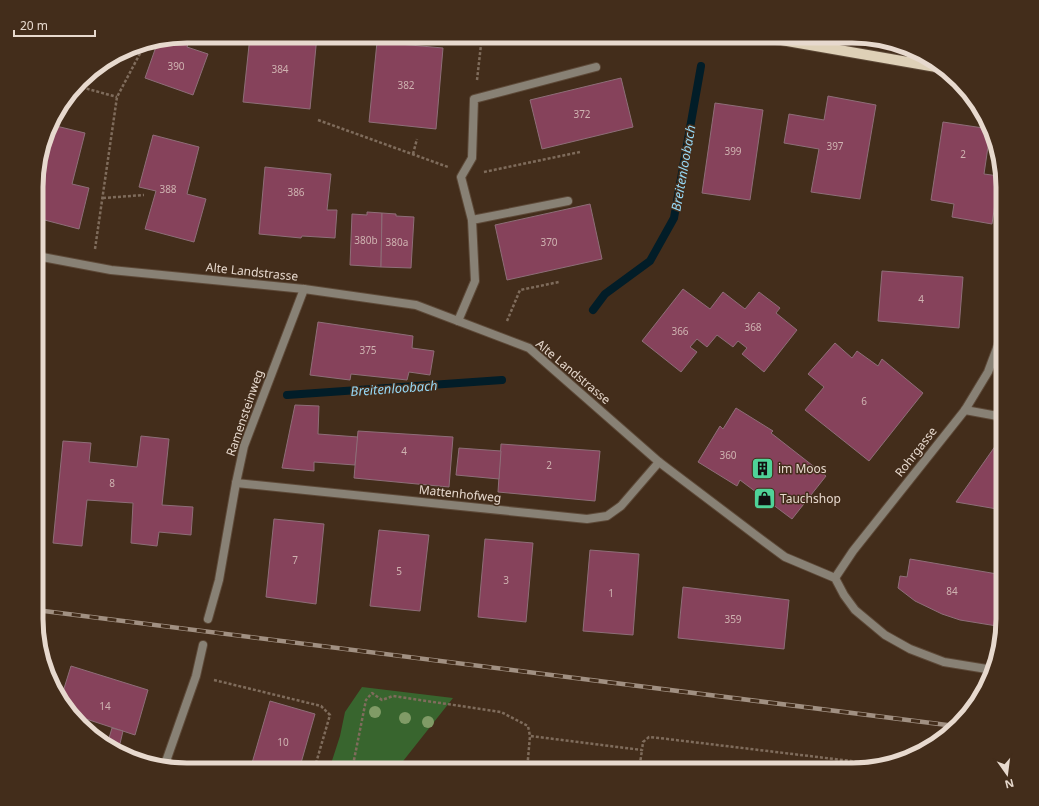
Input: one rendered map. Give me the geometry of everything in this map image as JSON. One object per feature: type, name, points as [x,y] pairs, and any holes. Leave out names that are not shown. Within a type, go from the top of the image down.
[{"type":"main road","points":[[798,43],[930,66]]},
{"type":"street","points":[[458,321],[475,281],[472,220],[463,175],[472,158],[474,98],[596,67]]},
{"type":"street","points":[[472,220],[568,201]]},
{"type":"street","name":"Alte Landstrasse","points":[[43,257],[111,270],[304,290],[416,305],[529,348],[659,462],[785,557],[835,578]]},
{"type":"street","name":"Ramensteinweg","points":[[208,619],[219,580],[244,446],[304,290]]},
{"type":"street","name":"Rohrgasse","points":[[835,578],[853,551],[965,410],[988,372],[996,351]]},
{"type":"street","points":[[965,410],[996,416]]},
{"type":"street","name":"Mattenhofweg","points":[[236,483],[586,519],[607,516],[621,506],[659,462]]},
{"type":"street","points":[[835,578],[844,595],[855,610],[886,636],[910,649],[944,662],[987,669]]},
{"type":"street","points":[[166,762],[196,676],[202,645]]},
{"type":"path","points":[[474,98],[481,43]]},
{"type":"path","points":[[93,266],[117,97],[140,51]]},
{"type":"path","points":[[83,88],[117,97]]},
{"type":"path","points":[[318,120],[413,154],[463,175],[580,152]]},
{"type":"path","points":[[413,154],[417,139]]},
{"type":"path","points":[[103,198],[144,195]]},
{"type":"path","points":[[500,338],[520,290],[559,282]]},
{"type":"path","points":[[196,676],[321,706],[330,715],[316,763]]},
{"type":"path","points":[[353,763],[366,700],[372,693],[382,700],[393,696],[501,712],[528,726],[530,736],[528,763]]},
{"type":"path","points":[[530,736],[642,750]]},
{"type":"path","points":[[640,763],[643,742],[649,737],[865,763]]},
{"type":"green space","points":[[362,687],[453,698],[402,763],[331,763],[340,736],[345,712]]},
{"type":"building","points":[[188,43],[187,47],[208,54],[193,95],[145,78],[156,47],[168,44]]},
{"type":"building","points":[[249,43],[316,43],[310,109],[243,102]]},
{"type":"building","points":[[377,43],[443,48],[436,129],[369,122]]},
{"type":"building","points":[[621,78],[633,127],[542,149],[530,100]]},
{"type":"building","points":[[828,96],[876,105],[860,199],[811,192],[819,149],[784,143],[789,114],[824,120]]},
{"type":"building","points":[[715,103],[763,110],[750,200],[702,193]]},
{"type":"building","points":[[943,122],[983,128],[989,143],[984,174],[996,176],[996,178],[996,197],[992,224],[952,217],[954,204],[931,200]]},
{"type":"building","points":[[57,126],[85,133],[72,184],[89,188],[79,229],[43,220],[44,168],[48,150]]},
{"type":"building","points":[[153,135],[199,147],[187,194],[206,199],[194,242],[145,229],[156,191],[139,187]]},
{"type":"building","points":[[265,167],[331,174],[327,210],[337,210],[335,238],[302,236],[301,238],[259,234]]},
{"type":"building","points":[[590,204],[602,259],[507,280],[495,225]]},
{"type":"building","points":[[367,212],[382,213],[381,267],[350,265],[352,214],[367,215]]},
{"type":"building","points":[[382,213],[396,214],[396,216],[414,217],[411,268],[381,267]]},
{"type":"building","points":[[882,271],[963,277],[959,328],[878,321]]},
{"type":"building","points":[[683,289],[710,309],[723,292],[745,309],[759,292],[780,308],[776,313],[797,330],[764,372],[742,354],[747,348],[738,341],[733,347],[717,335],[707,347],[697,339],[690,347],[697,352],[681,372],[642,341]]},
{"type":"building","points":[[318,322],[413,336],[412,348],[434,351],[430,375],[409,372],[407,380],[351,374],[350,380],[310,375]]},
{"type":"building","points":[[835,343],[852,358],[857,351],[878,366],[882,359],[923,393],[869,461],[805,410],[824,387],[808,374]]},
{"type":"building","points":[[295,405],[319,406],[318,434],[358,437],[355,465],[314,462],[314,471],[282,468]]},
{"type":"building","name":"im Moos","points":[[736,408],[773,431],[771,433],[826,476],[792,519],[740,480],[737,486],[698,462],[720,426],[723,429]]},
{"type":"building","points":[[358,431],[453,437],[449,487],[354,478]]},
{"type":"building","points":[[141,436],[169,439],[162,505],[193,507],[191,535],[159,532],[157,546],[131,543],[133,503],[87,500],[82,546],[53,543],[63,441],[91,443],[89,462],[137,467]]},
{"type":"building","points":[[501,444],[600,451],[595,501],[498,492]]},
{"type":"building","points":[[996,445],[996,509],[956,502]]},
{"type":"building","points":[[459,448],[501,451],[499,479],[456,475]]},
{"type":"building","points":[[274,519],[324,524],[316,604],[266,597]]},
{"type":"building","points":[[379,530],[429,535],[420,611],[370,606]]},
{"type":"building","points":[[485,539],[533,543],[526,622],[478,617]]},
{"type":"building","points":[[590,550],[639,554],[633,635],[583,631]]},
{"type":"building","points":[[910,559],[996,574],[996,626],[960,620],[942,614],[915,601],[898,588],[900,576],[907,577]]},
{"type":"building","points":[[683,587],[789,600],[784,649],[678,638]]},
{"type":"building","points":[[71,666],[148,690],[135,735],[82,718],[63,692]]},
{"type":"building","points":[[270,701],[315,714],[301,763],[252,763]]},
{"type":"building","points":[[112,728],[123,731],[119,746],[108,740]]},
{"type":"waterway","name":"Breitenloobach","points":[[593,310],[605,294],[650,261],[674,218],[701,66]]},
{"type":"waterway","name":"Breitenloobach","points":[[287,395],[502,380]]},
{"type":"railway","points":[[43,611],[949,725]]},
{"type":"place","name":"im Moos","points":[[763,469]]},
{"type":"place","name":"Tauchshop","points":[[764,499]]}]
